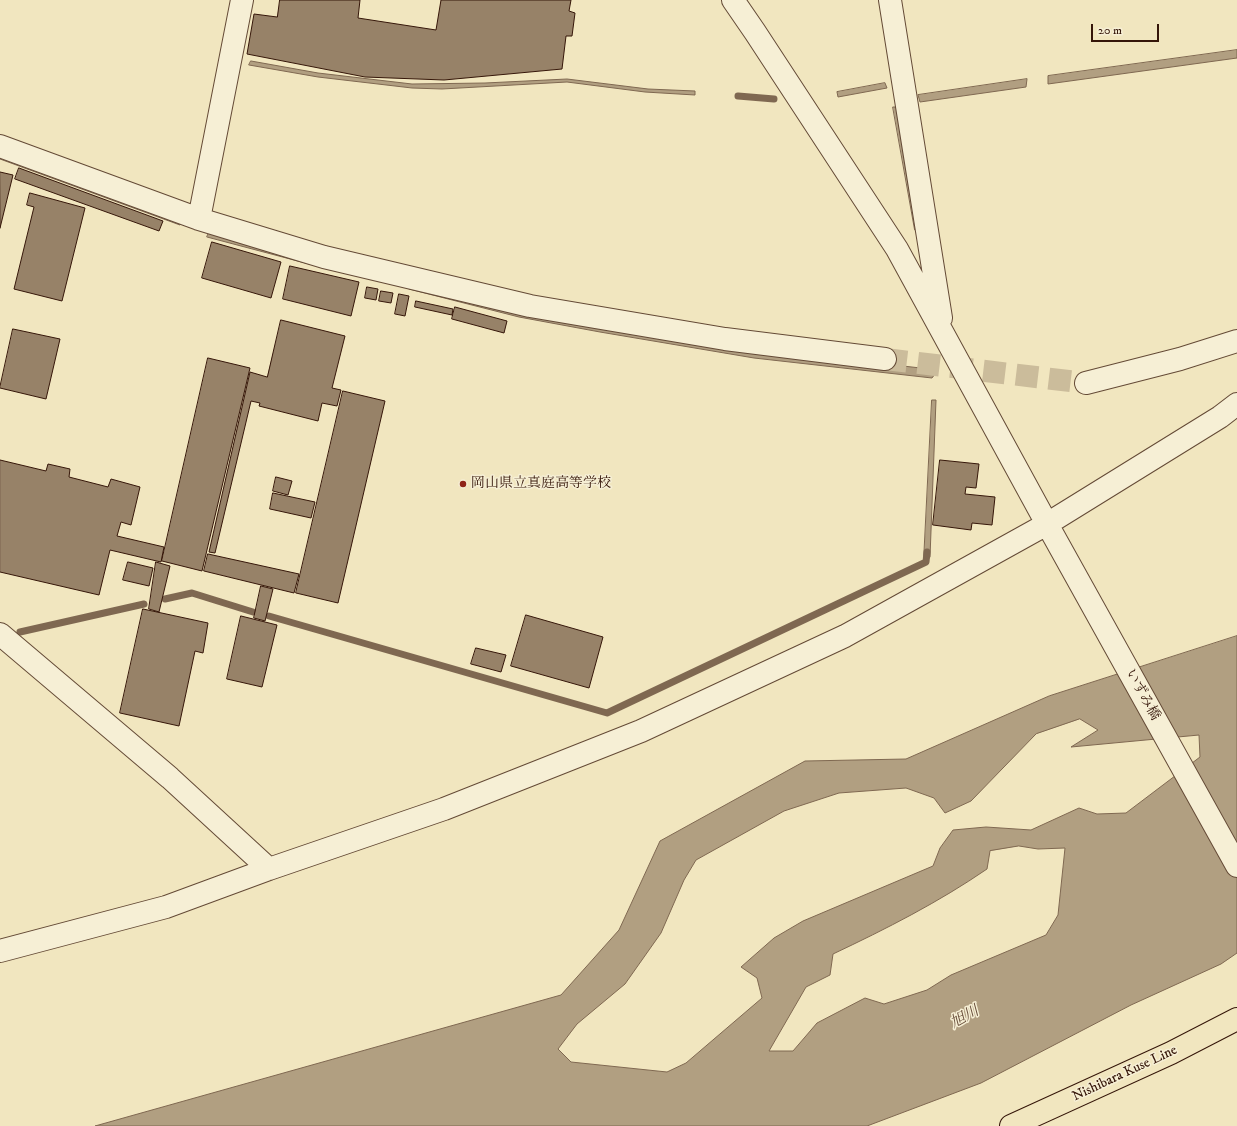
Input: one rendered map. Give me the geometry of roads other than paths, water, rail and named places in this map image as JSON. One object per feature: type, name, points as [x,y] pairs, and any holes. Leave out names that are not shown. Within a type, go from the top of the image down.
[{"type":"main road","name":"Nishibara Kuse Line","points":[[1011,1126],[1172,1053],[1237,1019]]},
{"type":"street","points":[[199,219],[242,0]]},
{"type":"street","name":"いずみ橋","points":[[733,0],[756,32],[897,249],[1047,524],[1237,866]]},
{"type":"street","points":[[890,0],[944,335]]},
{"type":"street","points":[[0,146],[199,219],[324,257],[530,306],[725,339],[885,359]]},
{"type":"street","points":[[1086,383],[1180,359],[1237,341]]},
{"type":"street","points":[[0,951],[166,907],[269,869],[444,809],[641,731],[845,636],[1047,524],[1214,421],[1237,404]]},
{"type":"street","points":[[0,634],[170,778],[269,869]]},
{"type":"water","points":[[1237,50],[1237,58],[1048,84],[1048,76]]},
{"type":"water","points":[[251,61],[318,73],[412,84],[485,83],[567,79],[648,89],[695,91],[695,95],[645,92],[567,82],[442,89],[412,88],[318,77],[249,65]]},
{"type":"water","points":[[1027,79],[1026,87],[920,102],[918,95]]},
{"type":"water","points":[[885,83],[887,88],[838,97],[837,92]]},
{"type":"water","points":[[893,107],[899,107],[919,231],[915,230]]},
{"type":"water","points":[[0,152],[184,218],[180,225],[0,159]]},
{"type":"water","points":[[211,228],[307,255],[309,264],[207,237]]},
{"type":"water","points":[[411,281],[754,349],[938,370],[932,378],[754,358],[600,332],[519,317],[409,289]]},
{"type":"water","points":[[932,400],[936,400],[930,557],[927,561],[924,556]]},
{"type":"water","name":"旭川","points":[[1237,636],[1237,953],[1221,964],[1131,1005],[981,1083],[867,1126],[95,1126],[561,995],[619,930],[660,841],[805,761],[906,759],[1049,696]],"holes":[[[1080,719],[1098,730],[1071,747],[1199,735],[1200,757],[1126,813],[1097,814],[1079,808],[1031,830],[986,827],[953,830],[940,848],[933,866],[803,921],[774,938],[741,967],[757,978],[762,998],[686,1063],[667,1072],[571,1062],[558,1049],[577,1024],[625,984],[661,933],[684,880],[696,860],[784,811],[839,793],[906,788],[934,798],[945,813],[971,801],[1036,734]],[[1019,846],[1038,849],[1065,848],[1058,915],[1046,935],[951,975],[927,990],[884,1004],[865,998],[817,1023],[793,1051],[769,1051],[806,987],[830,975],[833,954],[873,935],[969,881],[987,869],[990,851]]]},
{"type":"waterway","points":[[738,96],[774,99]]},
{"type":"waterway","points":[[269,616],[607,713],[926,562],[927,552]]},
{"type":"waterway","points":[[165,599],[192,593],[253,612]]},
{"type":"waterway","points":[[20,632],[144,604]]},
{"type":"tunnel","points":[[885,359],[1086,383]]},
{"type":"place","name":"岡山県立真庭高等学校","points":[[463,484]]}]
